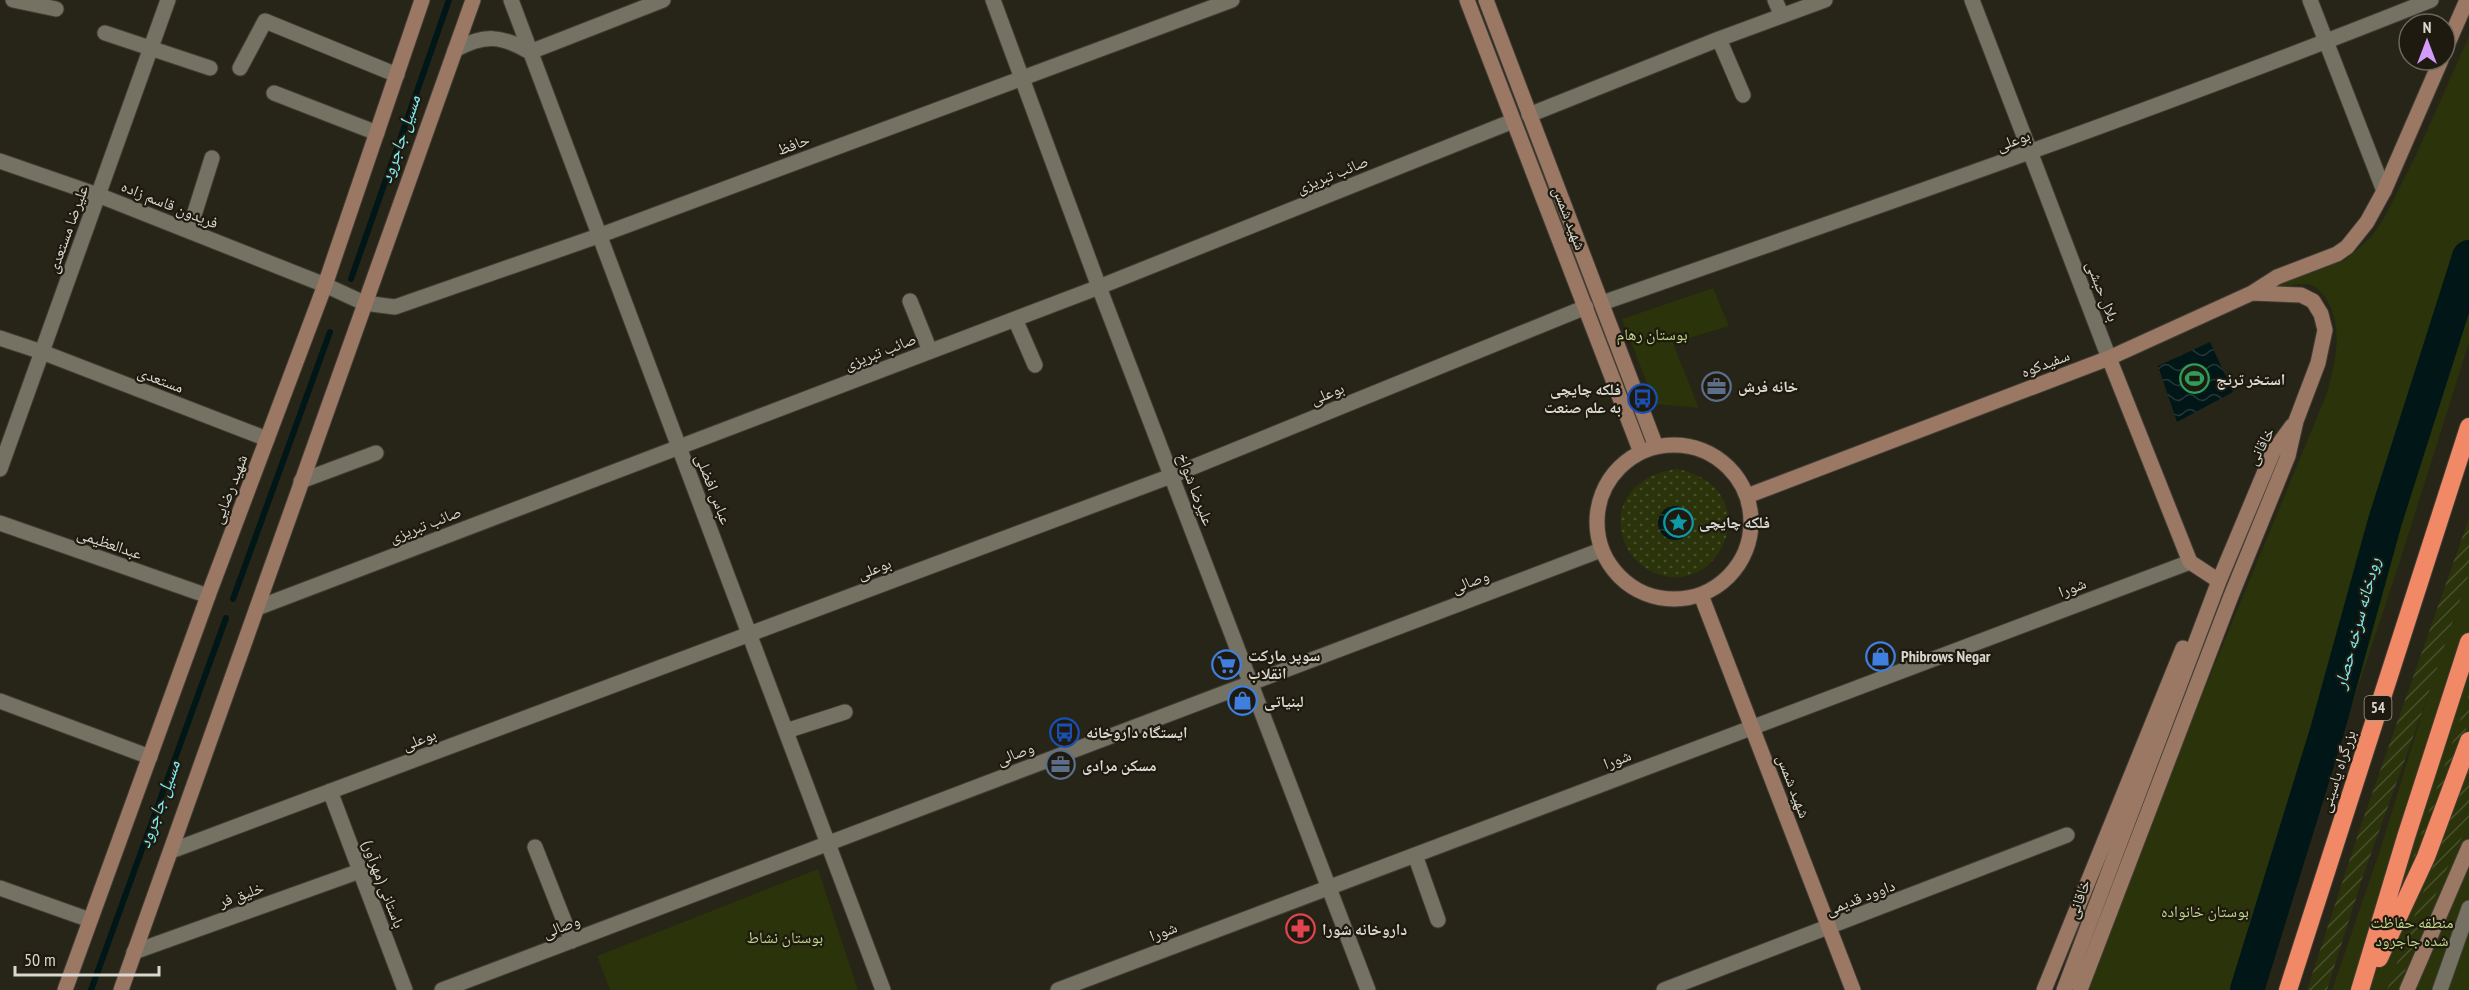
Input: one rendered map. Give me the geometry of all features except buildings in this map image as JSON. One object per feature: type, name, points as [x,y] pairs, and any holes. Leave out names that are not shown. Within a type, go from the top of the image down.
[{"type":"highway","name":"بزرگراه یاسینی","points":[[2288,990],[2469,427]]},
{"type":"highway","points":[[2363,990],[2406,837],[2469,642]]},
{"type":"highway","points":[[2363,990],[2426,857],[2469,741]]},
{"type":"main road","name":"شهید رضایی","points":[[65,990],[208,596],[325,285],[422,0]]},
{"type":"main road","points":[[121,990],[473,0]]},
{"type":"main road","name":"شهید شمس","points":[[1467,0],[1640,450]]},
{"type":"main road","name":"شهید شمس","points":[[1486,0],[1655,444]]},
{"type":"main road","points":[[2457,23],[2467,0]]},
{"type":"main road","points":[[2384,191],[2436,72]]},
{"type":"main road","name":"سفیدکوه","points":[[1748,496],[2109,358],[2252,293],[2277,277],[2318,263],[2348,247],[2367,222],[2384,191]]},
{"type":"main road","points":[[2252,293],[2301,295],[2313,301],[2321,314],[2325,330],[2318,363],[2296,422]]},
{"type":"main road","name":"بلال حبشی","points":[[2109,358],[2190,562]]},
{"type":"main road","name":"خاقانی","points":[[2064,990],[2219,581],[2273,452],[2296,422]]},
{"type":"main road","name":"خاقانی","points":[[2080,990],[2226,607],[2288,456],[2296,422]]},
{"type":"main road","points":[[1655,444],[1696,448],[1718,458],[1736,475],[1748,496],[1752,520],[1749,544],[1739,566],[1722,584],[1701,596],[1677,600],[1653,597],[1631,587],[1613,571],[1601,550],[1596,526],[1599,501],[1610,479],[1622,464],[1640,450],[1655,444]]},
{"type":"main road","points":[[2044,990],[2206,591],[2219,581],[2190,562]]},
{"type":"main road","name":"شهید شمس","points":[[1701,596],[1853,990]]},
{"type":"main road","points":[[2407,990],[2469,847]]},
{"type":"street","points":[[13,0],[56,9]]},
{"type":"street","name":"علیرضا مستعدی","points":[[0,470],[168,0]]},
{"type":"street","name":"عباس افضلی","points":[[511,0],[884,990]]},
{"type":"street","points":[[455,50],[473,41],[493,38],[513,42],[530,52],[663,0]]},
{"type":"street","name":"علیرضا شواخ","points":[[993,0],[1099,287],[1368,990]]},
{"type":"street","name":"حافظ","points":[[364,303],[395,307],[601,235],[1232,0]]},
{"type":"street","points":[[1775,0],[1782,16]]},
{"type":"street","points":[[1529,116],[1719,39],[1825,0]]},
{"type":"street","name":"بلال حبشی","points":[[1972,0],[2109,358]]},
{"type":"street","points":[[2310,0],[2384,191]]},
{"type":"street","name":"بوعلی","points":[[1602,303],[2031,153],[2431,0]]},
{"type":"street","points":[[240,68],[266,21],[397,75]]},
{"type":"street","points":[[105,33],[210,68]]},
{"type":"street","points":[[1719,39],[1743,95]]},
{"type":"street","points":[[274,93],[377,133]]},
{"type":"street","name":"صائب تبریزی","points":[[257,608],[1099,287],[1513,121]]},
{"type":"street","points":[[189,231],[212,158]]},
{"type":"street","name":"فریدون قاسم زاده","points":[[0,161],[98,195],[325,285],[364,303]]},
{"type":"street","points":[[910,301],[930,351]]},
{"type":"street","name":"بوعلی","points":[[171,851],[1171,476],[1586,307]]},
{"type":"street","points":[[1015,319],[1035,365]]},
{"type":"street","name":"مستعدی","points":[[0,338],[267,439]]},
{"type":"street","points":[[301,481],[376,453]]},
{"type":"street","name":"عبدالعظیمی","points":[[0,523],[208,596]]},
{"type":"street","name":"وصالی","points":[[442,990],[1601,550]]},
{"type":"street","name":"شورا","points":[[1058,990],[2190,562]]},
{"type":"street","points":[[0,701],[150,757]]},
{"type":"street","points":[[786,731],[845,712]]},
{"type":"street","name":"باستانی (مهرآور)","points":[[330,792],[405,990]]},
{"type":"street","name":"داوود قدیمی","points":[[1664,990],[2067,835]]},
{"type":"street","points":[[535,847],[572,941]]},
{"type":"street","points":[[1415,855],[1438,920]]},
{"type":"street","name":"خلیق فر","points":[[134,952],[360,871]]},
{"type":"street","points":[[0,888],[90,920]]},
{"type":"street","points":[[2440,990],[2468,910]]},
{"type":"green space","name":"بوستان خانواده","points":[[2469,36],[2469,343],[2400,561],[2321,798],[2263,990],[2088,990],[2195,712],[2327,393],[2333,369],[2337,332],[2331,308],[2323,294],[2312,286],[2299,284],[2279,290],[2277,286],[2345,260],[2371,237],[2384,218],[2417,153],[2453,72],[2457,72],[2457,63]]},
{"type":"green space","name":"بوستان رهام","points":[[1713,288],[1729,326],[1673,343],[1699,408],[1655,404],[1622,319]]},
{"type":"green space","points":[[1677,469],[1705,480],[1722,497],[1728,517],[1726,538],[1716,557],[1700,571],[1679,577],[1655,573],[1640,564],[1626,546],[1621,527],[1621,513],[1631,492],[1651,476]],"holes":[[[1664,510],[1691,517],[1690,531],[1680,540],[1659,520]]]},
{"type":"green space","points":[[2469,518],[2469,573],[2363,876],[2327,990],[2307,990],[2361,825]]},
{"type":"green space","name":"منطقه حفاظت شده جاجرود","points":[[2469,561],[2469,990],[2332,990],[2381,847]]},
{"type":"green space","points":[[2469,694],[2469,722],[2429,818],[2398,902]]},
{"type":"green space","points":[[2469,769],[2469,822],[2442,879],[2397,990],[2387,990]]},
{"type":"green space","name":"بوستان نشاط","points":[[818,869],[858,990],[610,990],[597,956]]},
{"type":"water","name":"استخر ترنج","points":[[2210,342],[2233,392],[2177,422],[2158,366]]},
{"type":"water","points":[[1675,506],[1687,511],[1692,523],[1687,535],[1675,540],[1663,535],[1658,523],[1663,511]]},
{"type":"waterway","name":"مسیل جاجرود","points":[[351,279],[449,0]]},
{"type":"waterway","name":"رودخانه سرخه حصار","points":[[2247,990],[2327,731],[2385,521],[2469,257]]},
{"type":"waterway","name":"مسیل جاجرود","points":[[233,599],[330,332]]},
{"type":"waterway","name":"مسیل جاجرود","points":[[91,990],[226,618]]},
{"type":"place","name":"استخر ترنج","points":[[2195,379]]},
{"type":"place","name":"خانه فرش","points":[[1717,386]]},
{"type":"place","name":"فلکه چایچی به علم صنعت","points":[[1642,398]]},
{"type":"place","name":"فلکه چایچی","points":[[1678,522]]},
{"type":"place","name":"Phibrows Negar","points":[[1880,656]]},
{"type":"place","name":"سوپر مارکت انقلاب","points":[[1227,664]]},
{"type":"place","name":"لبنیاتی","points":[[1243,701]]},
{"type":"place","name":"ایستگاه داروخانه","points":[[1065,732]]},
{"type":"place","name":"مسکن مرادی","points":[[1061,765]]},
{"type":"place","name":"داروخانه شورا","points":[[1301,929]]}]
